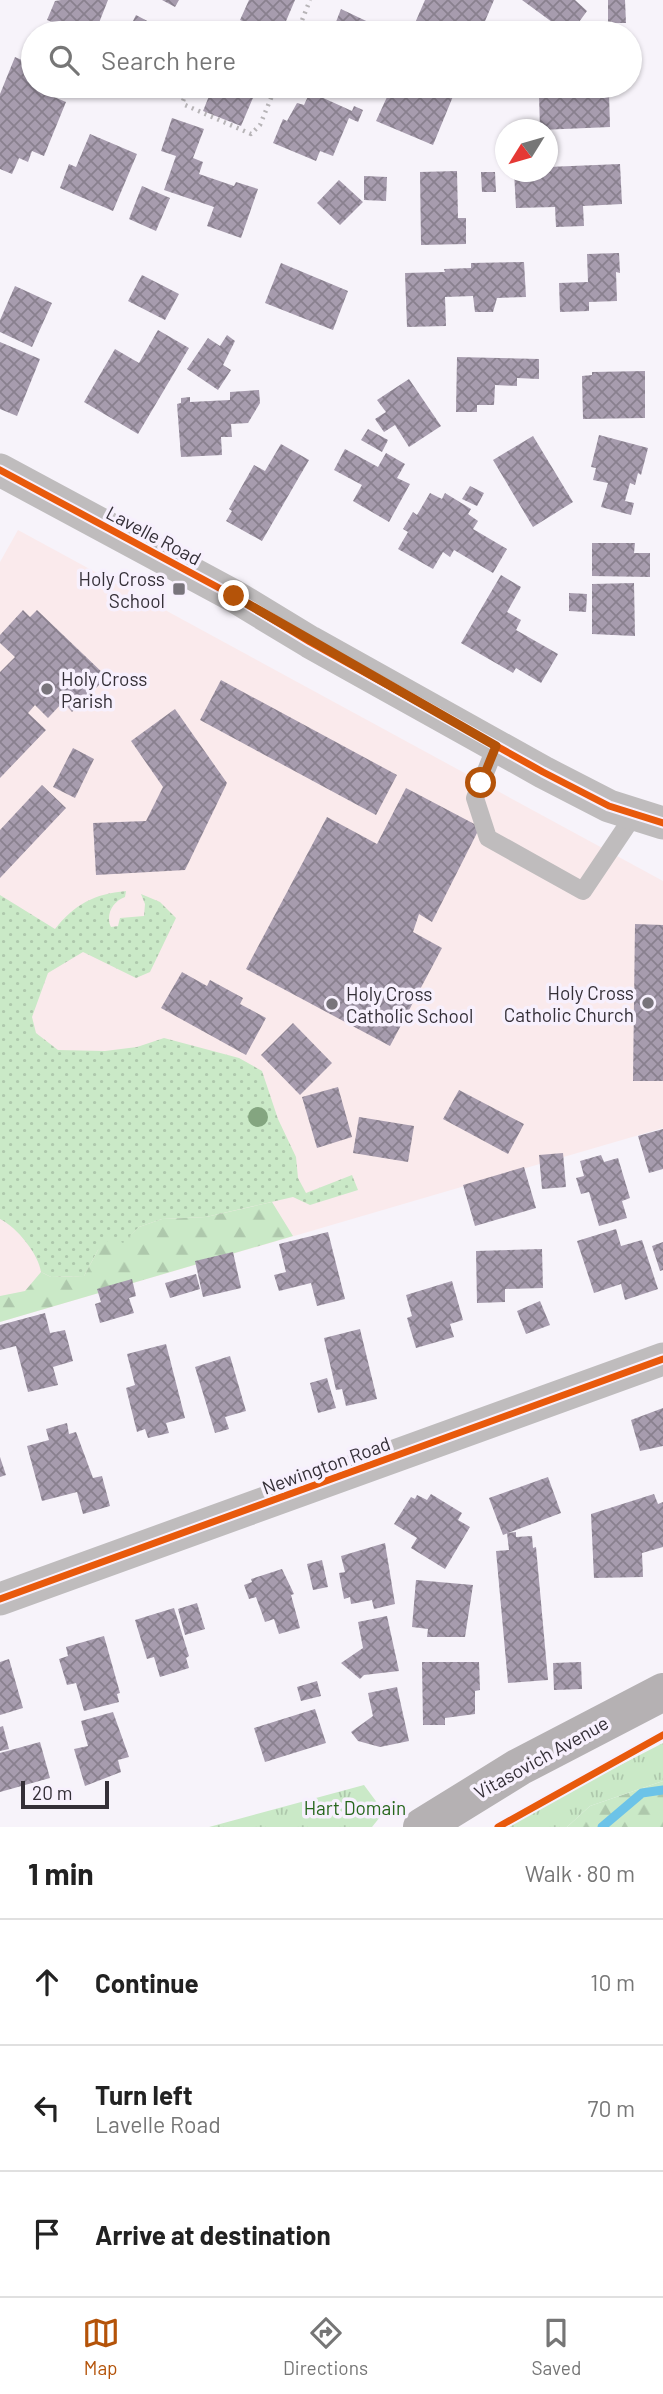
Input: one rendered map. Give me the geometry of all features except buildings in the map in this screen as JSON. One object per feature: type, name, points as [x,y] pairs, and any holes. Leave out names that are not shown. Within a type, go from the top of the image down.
[{"type":"main road","name":"Vitasovich Avenue","points":[[422,1827],[519,1767],[663,1692]]},
{"type":"street","name":"Lavelle Road","points":[[0,470],[234,596],[496,746],[609,806],[648,819]]},
{"type":"street","name":"Newington Road","points":[[0,1599],[663,1359]]},
{"type":"lane","points":[[496,746],[474,798],[488,838],[583,891],[648,819]]},
{"type":"path","points":[[302,21],[310,0]]},
{"type":"path","points":[[184,98],[185,105],[251,134],[260,125],[271,98]]},
{"type":"shaded area","name":"Holy Cross Catholic School","points":[[18,530],[663,881],[663,1128],[0,1322],[0,562]]},
{"type":"green space","points":[[126,891],[125,897],[111,909],[111,927],[118,926],[120,918],[144,916],[145,904],[141,894],[160,902],[176,918],[150,972],[136,978],[83,952],[48,973],[32,1017],[36,1033],[58,1050],[105,1051],[137,1047],[164,1038],[239,1058],[262,1071],[278,1119],[296,1157],[298,1178],[306,1193],[352,1175],[358,1190],[310,1205],[293,1197],[206,1217],[162,1219],[139,1227],[123,1244],[98,1250],[84,1276],[51,1277],[41,1272],[32,1250],[20,1235],[0,1219],[0,895],[55,929],[70,913],[86,902]]},
{"type":"green space","points":[[272,1202],[293,1236],[0,1322],[0,1296],[25,1291],[41,1272],[51,1277],[84,1276],[98,1250],[112,1237],[123,1243],[139,1227],[162,1219],[206,1217]]},
{"type":"green space","points":[[663,1743],[663,1781],[590,1806],[567,1827],[500,1827]]},
{"type":"green space","points":[[663,1781],[663,1827],[567,1827],[590,1806]]},
{"type":"green space","name":"Hart Domain","points":[[364,1785],[384,1812],[372,1827],[209,1827]]},
{"type":"waterway","points":[[602,1827],[642,1793],[663,1790]]},
{"type":"cycle path","points":[[0,470],[234,596],[310,642],[543,772],[609,806],[663,823]]},
{"type":"cycle path","points":[[0,1599],[663,1359]]},
{"type":"cycle path","points":[[498,1827],[663,1735]]},
{"type":"place","name":"Holy Cross School","points":[[179,589]]},
{"type":"place","name":"Holy Cross Parish","points":[[47,689]]},
{"type":"place","name":"Holy Cross Catholic Church","points":[[648,1003]]},
{"type":"place","name":"Holy Cross Catholic School","points":[[332,1004]]},
{"type":"route","points":[[234,596],[310,642],[496,746],[481,783]]}]
